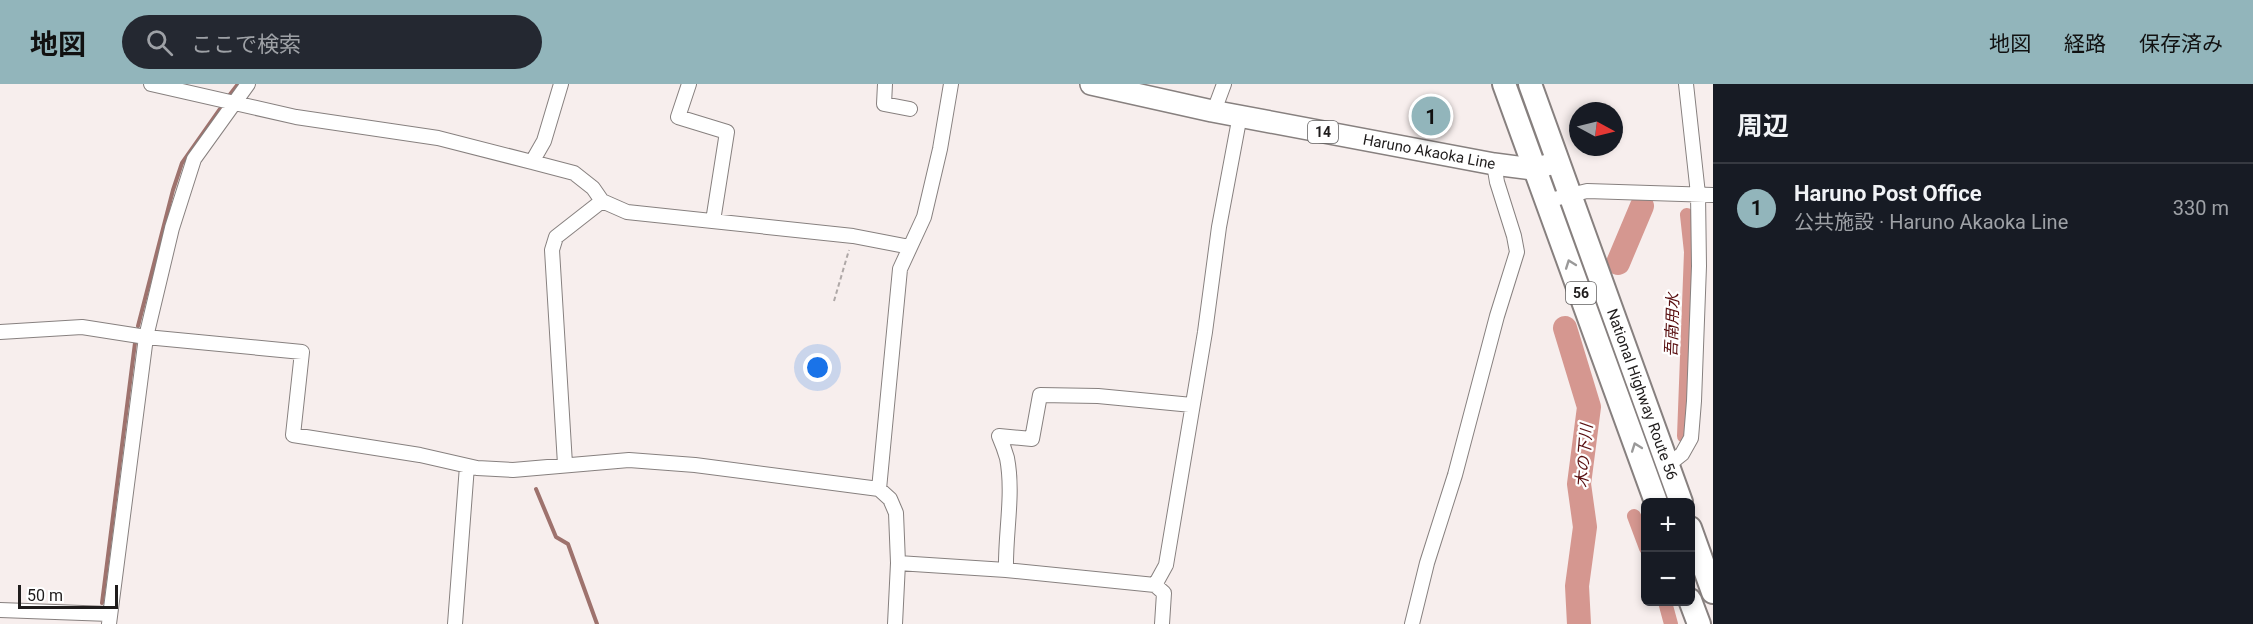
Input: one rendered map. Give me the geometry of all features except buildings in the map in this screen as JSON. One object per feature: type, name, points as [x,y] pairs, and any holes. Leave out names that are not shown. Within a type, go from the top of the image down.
[{"type":"highway","name":"National Highway Route 56","points":[[1504,84],[1655,498]]},
{"type":"highway","name":"National Highway Route 56","points":[[1530,84],[1680,498]]},
{"type":"highway","points":[[1695,542],[1713,592]]},
{"type":"highway","points":[[1692,606],[1699,624]]},
{"type":"main road","name":"Haruno Akaoka Line","points":[[1091,84],[1214,111],[1494,164],[1533,169],[1557,162]]},
{"type":"street","points":[[151,84],[296,117],[438,138],[574,173],[593,188],[602,201],[627,212],[853,236],[910,247]]},
{"type":"street","points":[[0,609],[110,619],[146,337],[172,228],[194,159],[248,84]]},
{"type":"street","points":[[532,162],[544,141],[561,84]]},
{"type":"street","points":[[689,84],[678,117],[727,132],[713,220]]},
{"type":"street","points":[[885,84],[884,104],[910,109]]},
{"type":"street","points":[[879,489],[900,269],[924,217],[940,149],[951,84]]},
{"type":"street","points":[[1214,111],[1224,84]]},
{"type":"street","points":[[1668,465],[1682,454],[1691,438],[1699,266],[1698,194],[1686,84]]},
{"type":"street","points":[[1155,585],[1166,566],[1240,115]]},
{"type":"street","points":[[1412,624],[1455,475],[1497,316],[1517,252],[1494,164]]},
{"type":"street","points":[[1546,201],[1587,191],[1713,195]]},
{"type":"street","points":[[565,464],[552,250],[556,237],[602,201]]},
{"type":"street","points":[[0,332],[82,327],[146,337],[302,352],[293,435],[420,455],[467,466],[513,470],[629,460],[695,465],[879,489],[890,499],[896,513],[898,563],[895,624]]},
{"type":"street","points":[[1006,570],[1005,540],[1009,499],[1007,459],[999,436],[1032,439],[1040,395],[1098,396],[1192,405]]},
{"type":"street","points":[[455,624],[467,466]]},
{"type":"street","points":[[898,563],[1006,570],[1155,585],[1164,593],[1162,624]]},
{"type":"path","points":[[834,301],[853,236]]},
{"type":"waterway","points":[[228,97],[238,84]]},
{"type":"waterway","points":[[138,326],[182,163],[220,109]]},
{"type":"waterway","name":"木の下川","points":[[1618,263],[1642,206]]},
{"type":"waterway","name":"吾南用水","points":[[1684,436],[1691,252],[1687,215]]},
{"type":"waterway","name":"木の下川","points":[[1565,328],[1589,407],[1579,484],[1585,527],[1577,586],[1579,624]]},
{"type":"waterway","points":[[102,603],[135,343]]},
{"type":"waterway","points":[[536,489],[556,537],[568,544],[597,624]]},
{"type":"waterway","name":"吾南用水","points":[[1634,516],[1641,535]]},
{"type":"waterway","name":"吾南用水","points":[[1666,606],[1671,624]]},
{"type":"place","name":"Haruno Post Office","points":[[1431,116]]}]
